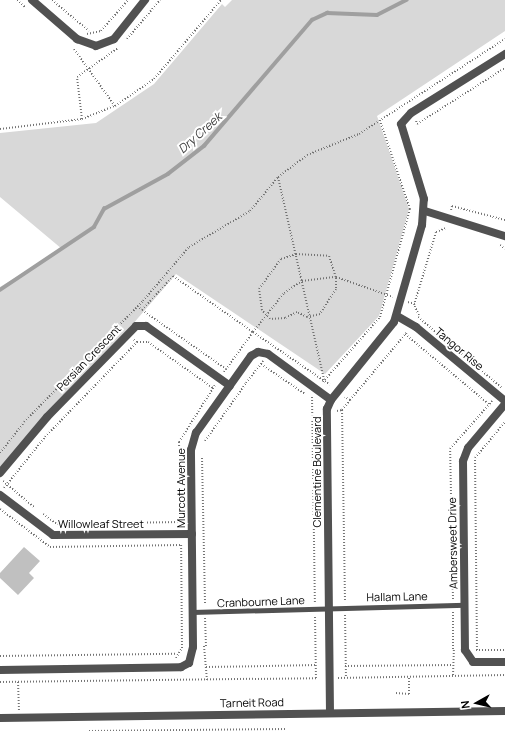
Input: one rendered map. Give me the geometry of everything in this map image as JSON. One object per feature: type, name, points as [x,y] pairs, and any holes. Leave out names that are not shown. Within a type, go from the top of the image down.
[{"type":"street","points":[[32,0],[80,41],[96,46],[106,44],[145,0]]},
{"type":"street","points":[[505,54],[402,120],[400,130],[425,211],[449,217],[505,236]]},
{"type":"street","name":"Clementine Boulevard","points":[[330,713],[327,412],[331,400],[397,316],[425,211]]},
{"type":"street","name":"Tangor Rise","points":[[397,316],[412,325],[505,401]]},
{"type":"street","name":"Persian Crescent","points":[[0,474],[47,418],[136,326],[146,326],[230,386]]},
{"type":"street","name":"Murcott Avenue","points":[[176,667],[189,663],[193,653],[193,440],[254,353],[268,354]]},
{"type":"street","points":[[268,354],[331,400]]},
{"type":"street","name":"Ambersweet Drive","points":[[505,404],[463,457],[465,605],[468,658],[478,663],[505,662]]},
{"type":"street","name":"Willowleaf Street","points":[[0,495],[53,535],[192,534]]},
{"type":"street","points":[[0,670],[176,667]]},
{"type":"street","name":"Tarneit Road","points":[[0,718],[505,711]]},
{"type":"lane","name":"Hallam Lane","points":[[329,607],[465,605]]},
{"type":"lane","name":"Cranbourne Lane","points":[[192,612],[329,607]]},
{"type":"path","points":[[17,0],[28,10]]},
{"type":"path","points":[[52,0],[89,31],[101,32],[128,0]]},
{"type":"path","points":[[82,119],[77,77],[123,45],[160,0]]},
{"type":"path","points":[[0,129],[82,119],[115,106],[154,79],[221,0]]},
{"type":"path","points":[[74,49],[89,31]]},
{"type":"path","points":[[0,453],[24,422],[137,306],[189,247],[250,211],[278,177],[307,155],[359,134],[505,39]]},
{"type":"path","points":[[68,44],[74,49],[115,106]]},
{"type":"path","points":[[278,177],[324,381]]},
{"type":"path","points":[[453,650],[450,449],[504,386],[419,315],[415,304],[436,232],[446,229],[452,206],[505,220]]},
{"type":"path","points":[[265,316],[259,298],[263,280],[281,260],[296,254],[329,256],[336,278],[336,289],[324,309],[310,317]]},
{"type":"path","points":[[142,310],[173,276],[253,332],[273,344],[350,400]]},
{"type":"path","points":[[0,656],[176,654],[182,648],[179,442],[219,379],[284,292],[302,281],[336,278],[415,304]]},
{"type":"path","points":[[137,306],[246,383]]},
{"type":"path","points":[[265,316],[278,319],[297,312],[310,317]]},
{"type":"path","points":[[346,678],[342,410],[419,315]]},
{"type":"path","points":[[118,326],[137,342],[148,342],[213,388]]},
{"type":"path","points":[[405,334],[489,404]]},
{"type":"path","points":[[0,495],[45,437],[137,342]]},
{"type":"path","points":[[203,445],[268,354],[273,344]]},
{"type":"path","points":[[261,364],[311,398]]},
{"type":"path","points":[[311,412],[342,410]]},
{"type":"path","points":[[477,650],[475,458],[505,422]]},
{"type":"path","points":[[202,450],[206,646]]},
{"type":"path","points":[[0,478],[57,524],[203,522]]},
{"type":"path","points":[[176,654],[176,667]]},
{"type":"path","points":[[206,667],[316,665]]},
{"type":"path","points":[[345,666],[453,665]]},
{"type":"path","points":[[0,682],[505,675]]},
{"type":"path","points":[[396,693],[409,694],[409,677]]},
{"type":"path","points":[[18,682],[19,718]]},
{"type":"path","points":[[89,731],[288,728]]},
{"type":"shaded area","points":[[232,0],[505,0],[505,31],[377,116],[409,209],[379,316],[325,374],[176,274],[0,478],[0,287],[62,249],[0,197],[0,133],[96,123],[154,84],[222,4],[225,7]]},
{"type":"building","points":[[24,547],[40,561],[29,573],[34,578],[18,595],[0,578],[0,573]]},
{"type":"waterway","name":"Dry Creek","points":[[0,290],[94,227],[104,209],[168,174],[204,146],[312,20],[327,13],[377,15],[406,0]]}]
